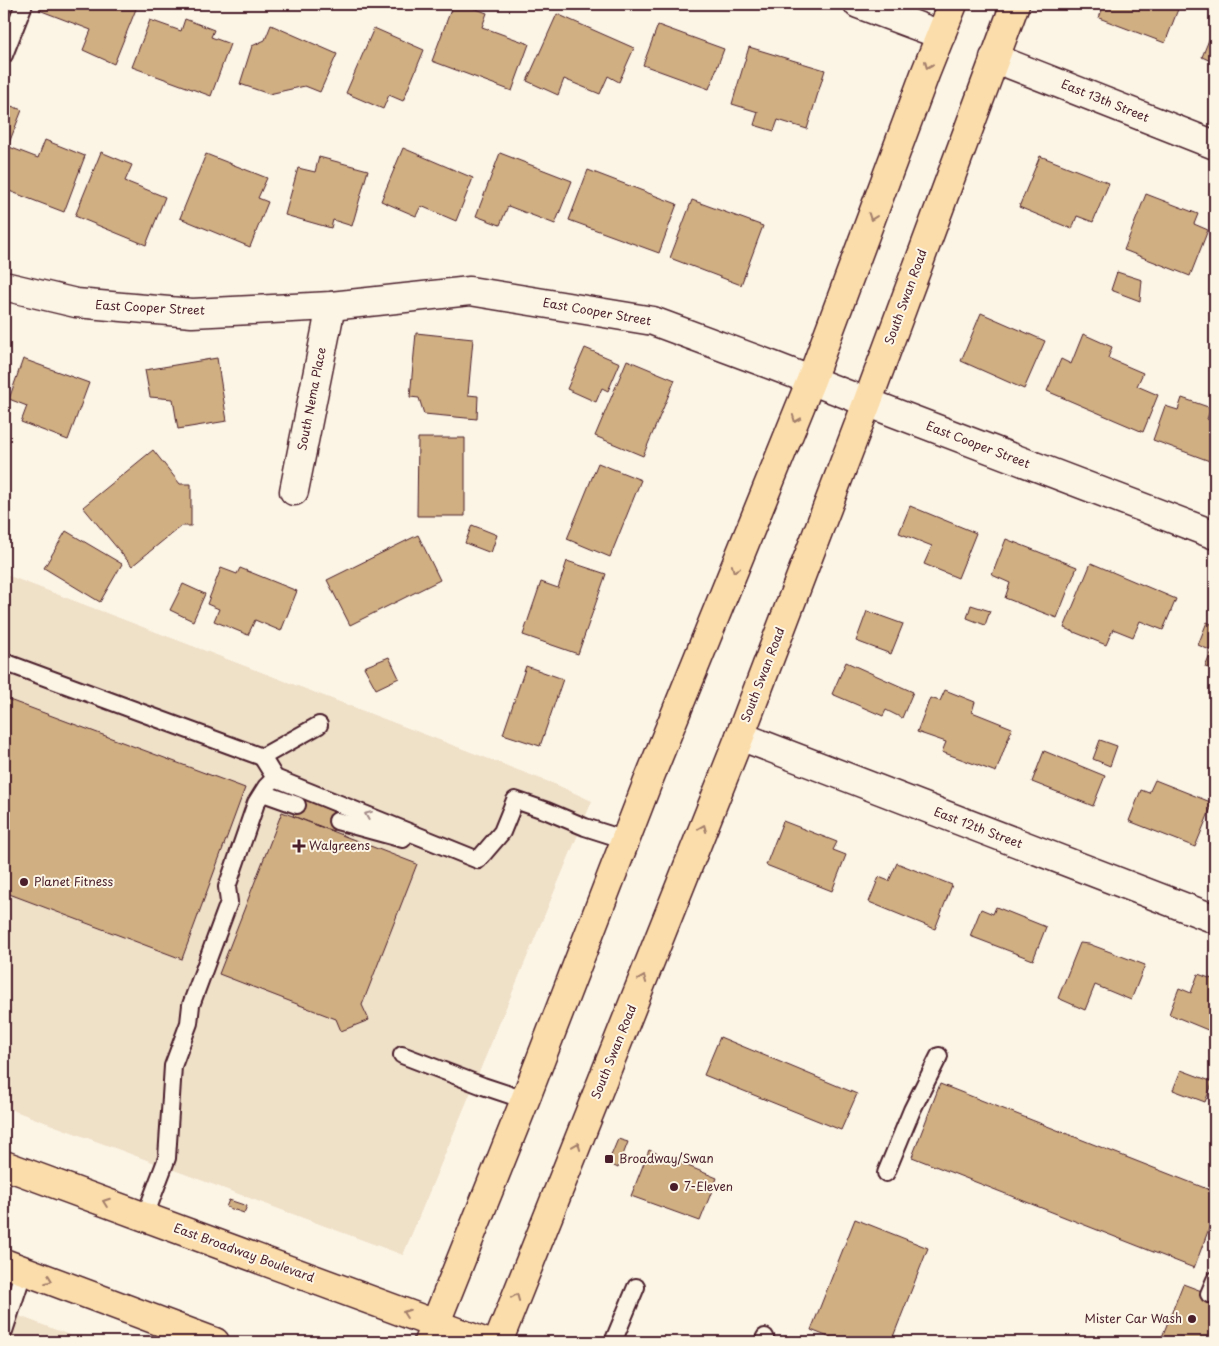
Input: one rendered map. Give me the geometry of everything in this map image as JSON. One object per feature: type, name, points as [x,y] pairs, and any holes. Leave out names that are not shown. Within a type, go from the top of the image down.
[{"type":"main road","points":[[432,1333],[626,840],[811,380],[921,83],[953,4]]},
{"type":"main road","name":"South Swan Road","points":[[498,1342],[740,736],[867,403],[1015,4]]},
{"type":"main road","name":"East Broadway Boulevard","points":[[4,1165],[145,1216],[432,1333],[484,1342]]},
{"type":"main road","points":[[14,1266],[215,1342]]},
{"type":"street","points":[[858,4],[941,35]]},
{"type":"street","name":"East 13th Street","points":[[994,58],[1215,144]]},
{"type":"street","name":"East Cooper Street","points":[[4,286],[76,303],[192,313],[331,306],[470,291],[653,321],[1215,535]]},
{"type":"street","name":"South Nema Place","points":[[294,491],[331,306]]},
{"type":"street","name":"East 12th Street","points":[[740,736],[1215,919]]},
{"type":"lane","points":[[4,55],[24,4]]},
{"type":"lane","points":[[4,662],[262,757],[275,778],[476,864]]},
{"type":"lane","points":[[262,757],[319,725]]},
{"type":"lane","points":[[145,1216],[167,1158],[173,1066],[189,1023],[191,1005],[229,902],[227,887],[256,803],[275,778]]},
{"type":"lane","points":[[263,793],[297,805]]},
{"type":"lane","points":[[476,864],[502,832],[515,800],[584,827],[626,840]]},
{"type":"lane","points":[[337,821],[401,839],[476,864]]},
{"type":"lane","points":[[402,1055],[525,1100]]},
{"type":"lane","points":[[886,1173],[912,1110],[939,1056]]},
{"type":"lane","points":[[4,1332],[14,1266]]},
{"type":"lane","points":[[613,1342],[636,1287]]},
{"type":"shaded area","points":[[4,574],[557,785],[592,801],[403,1255],[4,1107]]},
{"type":"shaded area","points":[[14,1314],[88,1342],[4,1342]]},
{"type":"building","points":[[4,4],[9,4],[4,17]]},
{"type":"building","points":[[42,4],[138,4],[114,64],[83,50],[91,30],[39,10]]},
{"type":"building","points":[[453,4],[463,4],[487,13],[482,27],[529,44],[512,91],[432,61]]},
{"type":"building","points":[[1104,4],[1180,4],[1165,43],[1099,18]]},
{"type":"building","points":[[557,14],[634,48],[619,82],[608,76],[600,94],[564,79],[558,95],[527,81]]},
{"type":"building","points":[[185,19],[214,30],[211,37],[230,44],[211,96],[132,67],[150,20],[181,31]]},
{"type":"building","points":[[271,25],[337,54],[320,92],[305,86],[269,94],[240,84],[252,46],[265,40]]},
{"type":"building","points":[[658,25],[724,49],[709,89],[643,65]]},
{"type":"building","points":[[1215,25],[1215,63],[1202,57]]},
{"type":"building","points":[[374,28],[424,50],[403,101],[389,95],[383,109],[346,93]]},
{"type":"building","points":[[749,47],[825,70],[807,129],[778,120],[774,131],[754,125],[758,112],[732,104]]},
{"type":"building","points":[[6,104],[22,110],[9,143],[4,141],[4,111]]},
{"type":"building","points":[[45,140],[85,156],[64,212],[4,189],[4,145],[38,158]]},
{"type":"building","points":[[403,148],[473,178],[456,221],[421,206],[416,216],[381,201]]},
{"type":"building","points":[[101,152],[132,165],[125,181],[165,197],[146,245],[75,216]]},
{"type":"building","points":[[500,153],[572,181],[555,224],[508,206],[500,225],[476,216]]},
{"type":"building","points":[[206,154],[267,178],[258,198],[268,202],[250,247],[180,218]]},
{"type":"building","points":[[1040,156],[1109,183],[1093,222],[1077,216],[1072,229],[1019,207]]},
{"type":"building","points":[[319,157],[368,170],[352,226],[333,220],[331,228],[285,215],[298,168],[315,172]]},
{"type":"building","points":[[588,170],[677,204],[659,253],[569,220]]},
{"type":"building","points":[[1146,194],[1198,214],[1194,224],[1208,230],[1190,276],[1124,250]]},
{"type":"building","points":[[692,200],[763,226],[741,285],[670,258]]},
{"type":"building","points":[[1117,272],[1142,280],[1140,301],[1111,290]]},
{"type":"building","points":[[981,313],[1045,341],[1024,389],[961,361]]},
{"type":"building","points":[[416,333],[473,339],[468,395],[478,396],[477,419],[424,414],[419,398],[410,397]]},
{"type":"building","points":[[1083,334],[1112,347],[1108,358],[1143,373],[1137,386],[1158,395],[1143,432],[1047,391],[1061,359],[1071,364]]},
{"type":"building","points":[[585,348],[620,363],[608,391],[602,388],[596,402],[567,389]]},
{"type":"building","points":[[217,358],[227,421],[178,429],[173,399],[150,397],[145,370]]},
{"type":"building","points":[[23,359],[89,383],[68,440],[21,422],[27,406],[9,399]]},
{"type":"building","points":[[627,360],[675,380],[643,456],[595,436]]},
{"type":"building","points":[[1182,398],[1211,408],[1207,419],[1215,422],[1215,463],[1153,440],[1165,406],[1178,410]]},
{"type":"building","points":[[418,438],[465,438],[465,516],[417,516]]},
{"type":"building","points":[[153,450],[180,484],[191,484],[191,526],[181,526],[132,566],[83,507]]},
{"type":"building","points":[[598,463],[641,480],[610,557],[567,539]]},
{"type":"building","points":[[910,506],[976,533],[958,578],[924,564],[932,546],[899,533]]},
{"type":"building","points":[[472,525],[497,535],[491,553],[465,543]]},
{"type":"building","points":[[66,531],[122,564],[100,602],[44,568]]},
{"type":"building","points":[[418,535],[440,580],[350,625],[327,580]]},
{"type":"building","points":[[1006,539],[1077,567],[1057,618],[1005,598],[1010,583],[992,575]]},
{"type":"building","points":[[567,561],[606,574],[578,654],[523,635],[541,582],[558,588]]},
{"type":"building","points":[[1091,563],[1176,599],[1163,630],[1140,621],[1133,637],[1113,629],[1106,645],[1064,628]]},
{"type":"building","points":[[221,568],[237,574],[240,568],[297,591],[281,631],[255,620],[248,635],[214,621],[219,609],[207,604]]},
{"type":"building","points":[[183,584],[205,594],[193,621],[170,610]]},
{"type":"building","points":[[971,605],[990,611],[985,625],[967,618]]},
{"type":"building","points":[[867,611],[903,624],[891,654],[856,641]]},
{"type":"building","points":[[1207,622],[1215,626],[1215,670],[1205,667],[1212,651],[1198,645]]},
{"type":"building","points":[[389,657],[399,678],[376,689],[364,667]]},
{"type":"building","points":[[846,662],[913,692],[902,718],[886,710],[883,716],[832,694]]},
{"type":"building","points":[[526,666],[563,679],[540,746],[503,734]]},
{"type":"building","points":[[1215,678],[1215,694],[1210,692]]},
{"type":"building","points":[[945,690],[975,702],[972,712],[1012,728],[996,772],[942,752],[946,742],[917,732],[930,698],[940,701]]},
{"type":"building","points":[[4,698],[245,788],[182,959],[4,892]]},
{"type":"building","points":[[1100,740],[1117,746],[1110,766],[1093,759]]},
{"type":"building","points":[[1044,751],[1105,776],[1093,806],[1032,782]]},
{"type":"building","points":[[1155,780],[1213,803],[1195,847],[1129,821],[1141,790],[1149,793]]},
{"type":"building","points":[[301,794],[341,808],[333,831],[293,816]]},
{"type":"building","name":"Walgreens","points":[[282,812],[417,864],[362,1005],[369,1020],[341,1031],[336,1019],[219,974]]},
{"type":"building","points":[[783,821],[837,842],[833,850],[846,855],[832,891],[766,865]]},
{"type":"building","points":[[897,863],[952,885],[935,929],[869,902],[879,877],[889,881]]},
{"type":"building","points":[[996,907],[1046,927],[1033,960],[970,936],[981,909],[993,914]]},
{"type":"building","points":[[1080,943],[1089,944],[1145,965],[1131,1000],[1095,985],[1085,1010],[1058,998]]},
{"type":"building","points":[[1198,974],[1215,980],[1215,1033],[1169,1014],[1179,988],[1191,993]]},
{"type":"building","points":[[720,1037],[857,1094],[841,1130],[704,1075]]},
{"type":"building","points":[[1181,1070],[1213,1082],[1205,1102],[1173,1090]]},
{"type":"building","points":[[940,1084],[1215,1192],[1215,1213],[1194,1268],[912,1157]]},
{"type":"building","points":[[618,1139],[628,1142],[618,1168],[608,1163]]},
{"type":"building","name":"7-Eleven","points":[[649,1150],[717,1178],[700,1221],[631,1196]]},
{"type":"building","points":[[229,1200],[247,1206],[244,1213],[226,1207]]},
{"type":"building","points":[[855,1219],[928,1248],[891,1342],[841,1342],[811,1330]]},
{"type":"building","name":"Mister Car Wash","points":[[1183,1284],[1215,1296],[1215,1342],[1160,1342]]},
{"type":"place","name":"Walgreens","points":[[299,846]]},
{"type":"place","name":"Planet Fitness","points":[[24,882]]},
{"type":"place","name":"Broadway/Swan","points":[[609,1159]]},
{"type":"place","name":"7-Eleven","points":[[674,1187]]},
{"type":"place","name":"Mister Car Wash","points":[[1192,1319]]}]
